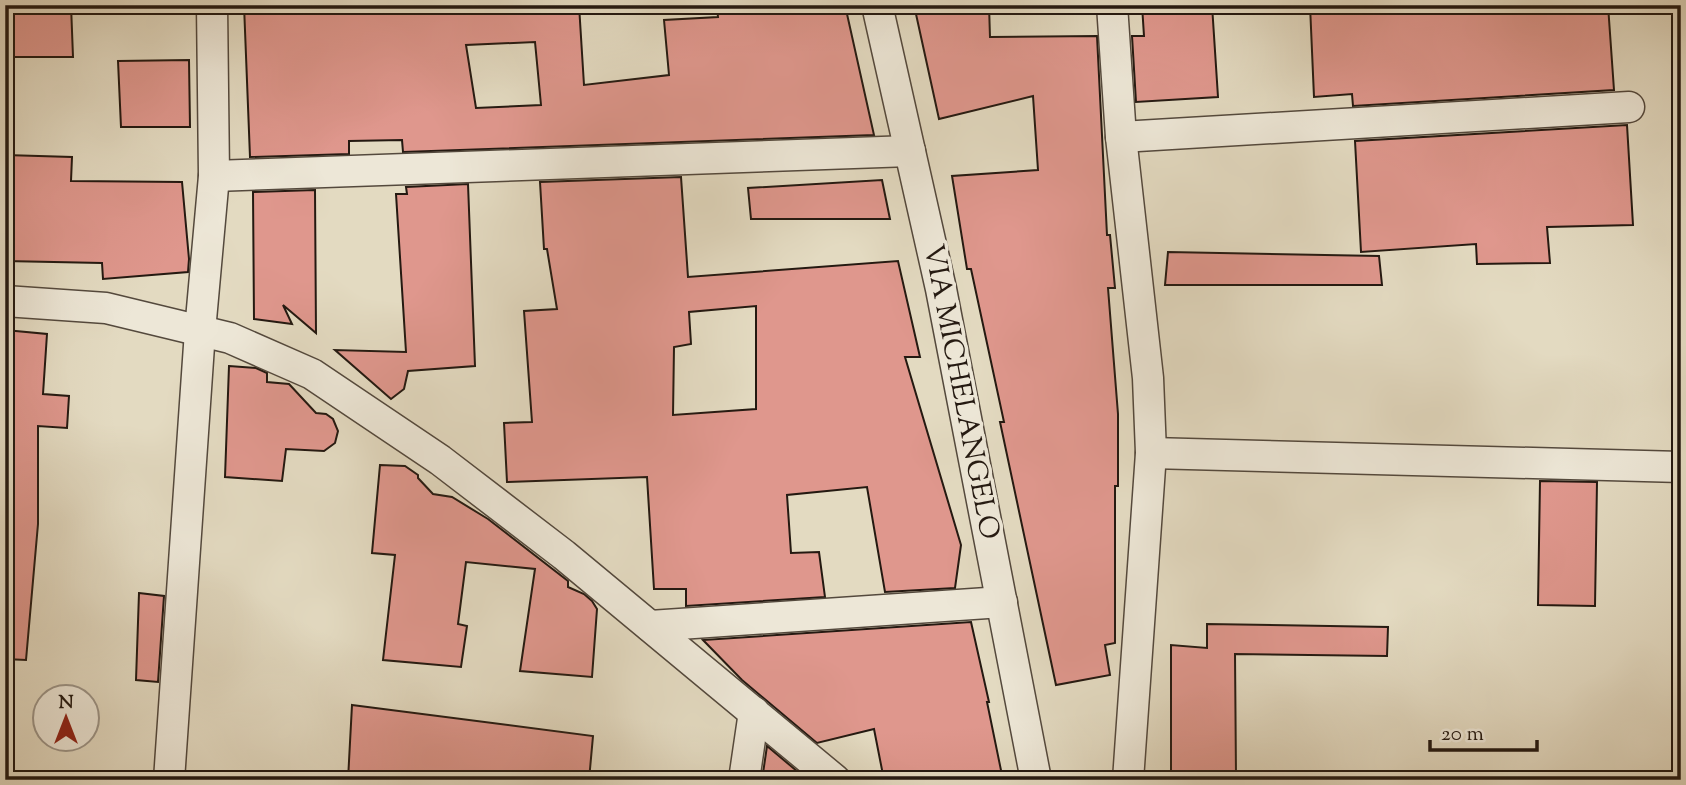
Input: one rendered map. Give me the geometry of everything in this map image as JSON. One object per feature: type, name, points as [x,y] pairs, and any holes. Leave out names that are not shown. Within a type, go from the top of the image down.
[{"type":"street","points":[[169,780],[200,331],[214,176],[212,5]]},
{"type":"street","name":"VIA MICHELANGELO","points":[[877,5],[941,289],[1036,780]]},
{"type":"street","points":[[1112,5],[1122,137],[1148,378],[1151,453],[1128,780]]},
{"type":"street","points":[[1122,137],[1629,107]]},
{"type":"street","points":[[214,176],[910,151]]},
{"type":"street","points":[[5,301],[106,308],[230,338],[312,374],[440,460],[564,555],[835,780]]},
{"type":"street","points":[[1151,453],[1681,467]]},
{"type":"street","points":[[650,625],[1002,602]]},
{"type":"street","points":[[744,780],[754,712]]},
{"type":"building","points":[[5,5],[71,5],[73,57],[5,57]]},
{"type":"building","points":[[244,5],[579,5],[584,85],[669,75],[664,20],[718,17],[717,8],[751,5],[845,5],[874,135],[403,152],[402,140],[349,141],[349,154],[250,157]],"holes":[[[535,42],[541,105],[476,108],[466,45]]]},
{"type":"building","points":[[914,5],[989,5],[990,37],[1097,36],[1107,235],[1110,235],[1115,288],[1108,288],[1118,414],[1115,643],[1105,645],[1110,675],[1056,685],[1000,422],[1004,422],[971,269],[967,269],[952,176],[1038,170],[1033,96],[939,119]]},
{"type":"building","points":[[1142,5],[1212,5],[1218,97],[1136,102],[1132,36],[1144,36]]},
{"type":"building","points":[[1310,5],[1608,5],[1614,90],[1353,106],[1352,94],[1314,97]]},
{"type":"building","points":[[189,60],[190,127],[121,127],[118,61]]},
{"type":"building","points":[[1627,125],[1633,225],[1547,227],[1550,263],[1477,264],[1476,244],[1361,252],[1355,141]]},
{"type":"building","points":[[5,155],[72,157],[71,181],[182,182],[188,272],[103,279],[102,263],[5,261]]},
{"type":"building","points":[[681,177],[688,277],[898,261],[920,357],[905,357],[961,545],[955,588],[885,592],[867,487],[787,495],[791,553],[819,552],[825,597],[686,606],[686,589],[654,589],[647,477],[507,482],[504,423],[532,422],[524,311],[557,309],[547,249],[544,249],[540,182]],"holes":[[[756,306],[756,409],[673,415],[674,347],[691,344],[689,312]]]},
{"type":"building","points":[[882,180],[890,219],[751,219],[748,188]]},
{"type":"building","points":[[468,184],[475,366],[408,371],[404,389],[391,399],[335,350],[406,352],[396,194],[407,194],[406,187]]},
{"type":"building","points":[[315,190],[316,333],[283,305],[292,324],[254,319],[253,192]]},
{"type":"building","points":[[1168,252],[1379,256],[1382,285],[1165,285]]},
{"type":"building","points":[[5,330],[47,334],[43,394],[69,396],[67,428],[38,426],[38,524],[26,660],[5,659]]},
{"type":"building","points":[[229,366],[256,368],[267,373],[267,382],[289,384],[316,413],[326,414],[333,419],[338,431],[335,443],[324,451],[286,449],[282,481],[225,477]]},
{"type":"building","points":[[380,465],[405,466],[418,475],[433,494],[452,497],[488,519],[568,581],[568,587],[592,601],[597,609],[592,677],[520,671],[535,569],[466,562],[458,624],[467,626],[461,667],[383,660],[395,555],[372,553]]},
{"type":"building","points":[[1540,481],[1597,482],[1595,606],[1538,605]]},
{"type":"building","points":[[139,593],[164,596],[158,682],[136,680]]},
{"type":"building","points":[[971,622],[1003,780],[884,780],[874,729],[817,743],[742,680],[703,640]]},
{"type":"building","points":[[1207,624],[1388,627],[1387,656],[1235,654],[1236,776],[1171,776],[1171,645],[1207,648]]},
{"type":"building","points":[[352,705],[593,736],[589,780],[348,780]]},
{"type":"building","points":[[767,746],[804,777],[804,780],[762,780]]}]
